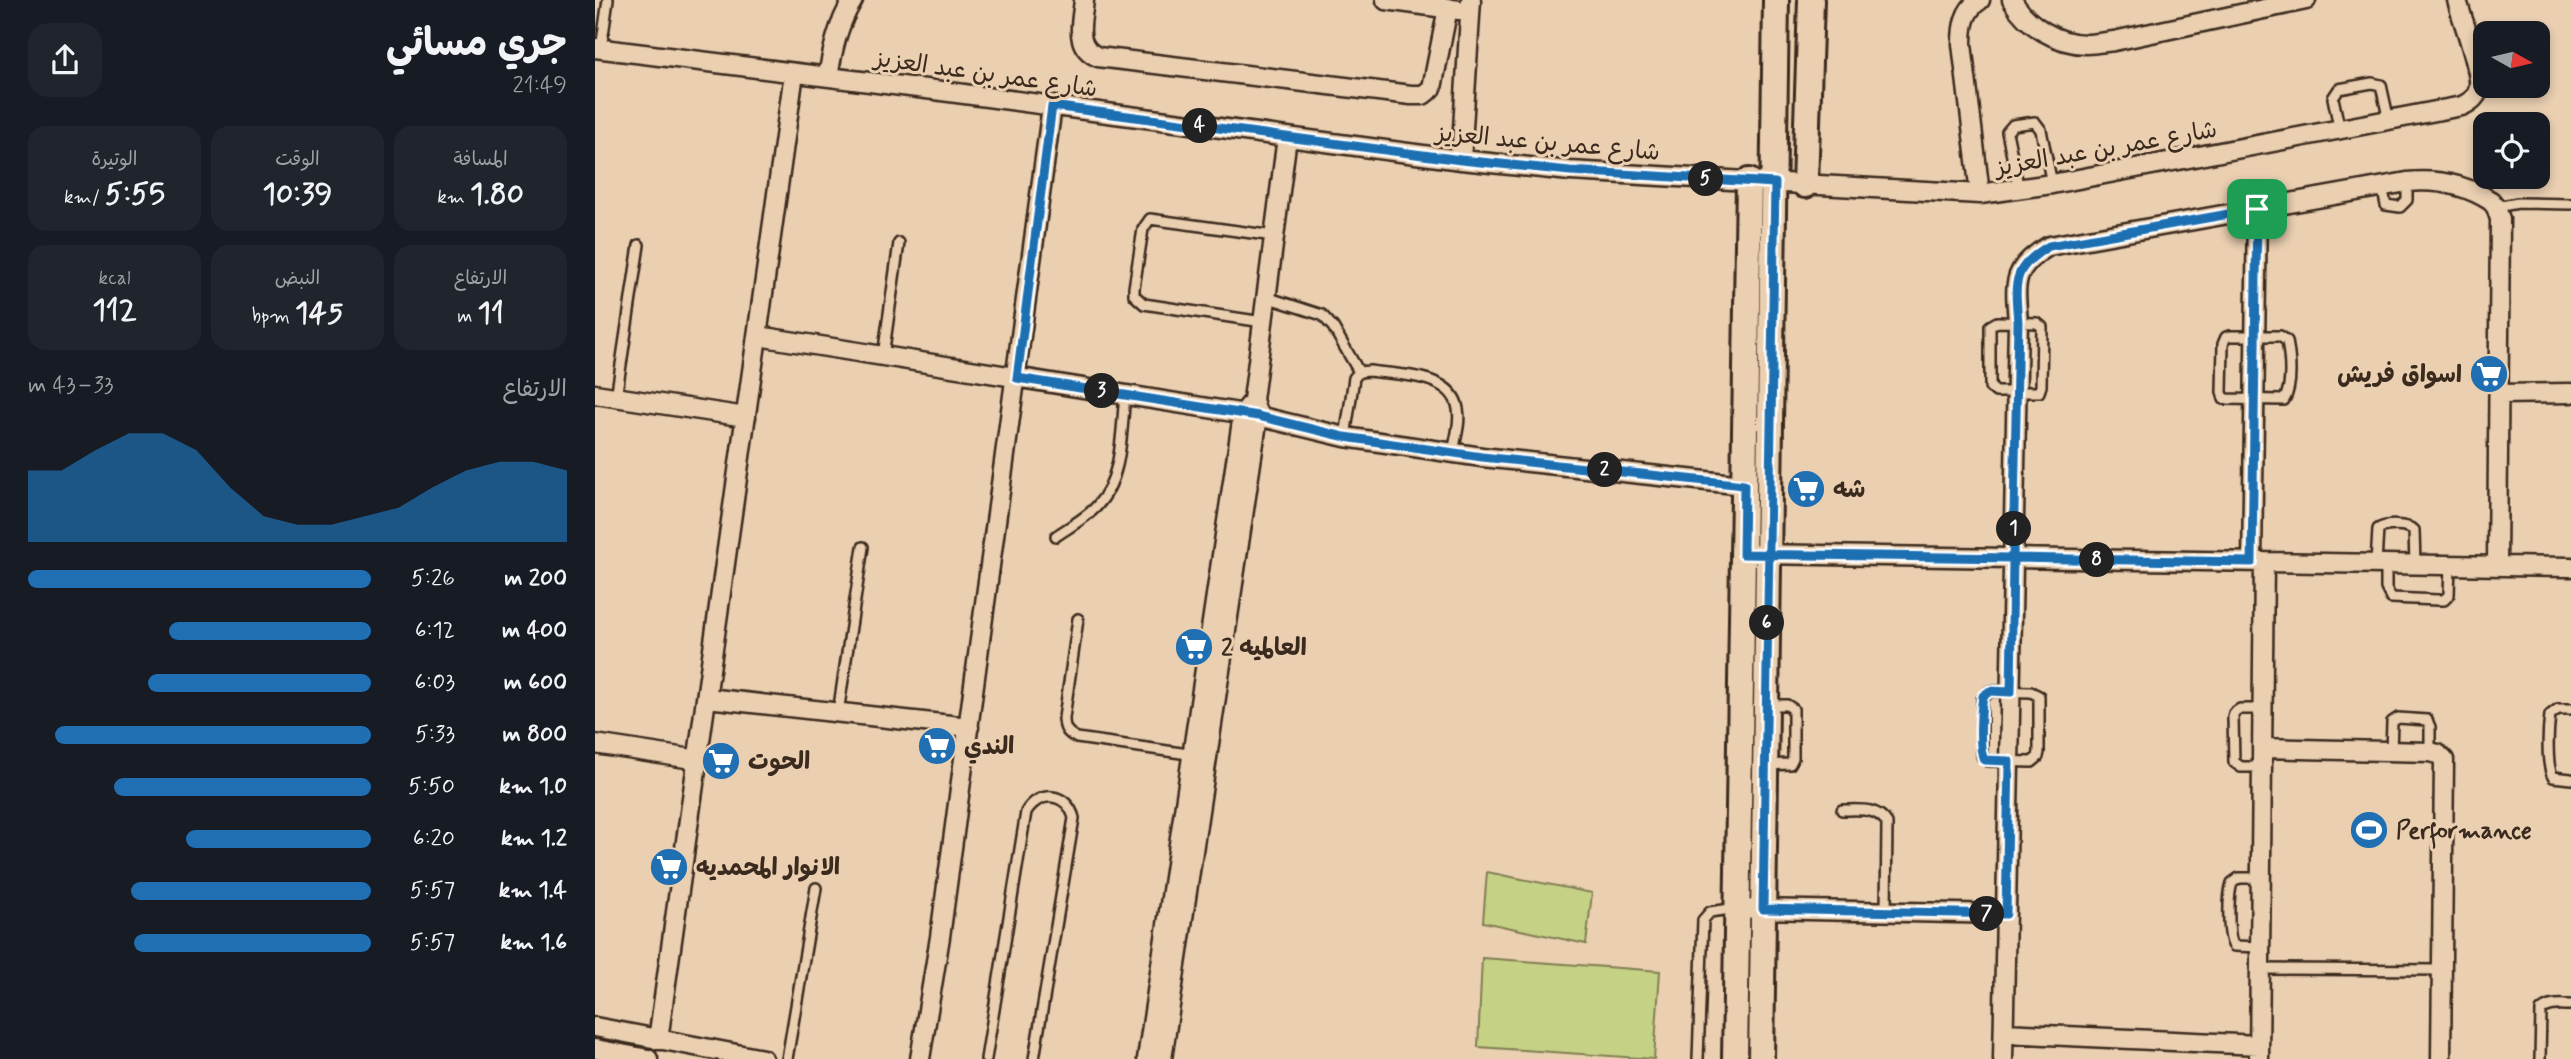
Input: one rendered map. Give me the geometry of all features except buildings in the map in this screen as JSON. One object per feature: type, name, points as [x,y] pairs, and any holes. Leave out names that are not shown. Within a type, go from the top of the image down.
[{"type":"street","points":[[828,76],[841,21],[853,0]]},
{"type":"street","points":[[1084,0],[1082,43],[1088,52],[1098,57],[1411,95],[1423,94],[1432,88],[1448,8]]},
{"type":"street","points":[[1386,0],[1448,8],[1470,6],[1461,160]]},
{"type":"street","points":[[1761,1059],[1776,0]]},
{"type":"street","points":[[1805,185],[1811,0]]},
{"type":"street","points":[[1980,0],[1973,5],[1962,23],[1962,44],[1980,194]]},
{"type":"street","points":[[2011,1],[2032,24],[2057,38],[2085,44],[2114,41],[2306,0]]},
{"type":"street","name":"شارع عمر بن عبد العزيز","points":[[598,49],[828,76],[1461,160],[1570,171],[1980,194],[2052,184],[2462,106],[2473,99],[2479,87],[2478,74],[2457,0]]},
{"type":"street","points":[[658,1040],[794,73]]},
{"type":"street","points":[[921,1059],[1017,378],[1052,106]]},
{"type":"street","points":[[1162,1059],[1200,755],[1251,410],[1287,137]]},
{"type":"street","points":[[2004,1059],[2017,275],[2030,257],[2049,246],[2407,182],[2426,180],[2445,183],[2484,197],[2496,207],[2500,219],[2497,566]]},
{"type":"street","points":[[1735,1059],[1749,181]]},
{"type":"street","points":[[2004,1033],[2259,1052],[2262,709],[2255,401],[2257,209]]},
{"type":"street","points":[[758,336],[1125,395],[1251,410],[1345,437],[1453,453],[1744,485]]},
{"type":"street","points":[[2499,394],[2571,393]]},
{"type":"street","points":[[595,394],[746,417]]},
{"type":"street","points":[[1743,554],[2571,567]]},
{"type":"street","points":[[707,698],[969,727]]},
{"type":"street","points":[[595,744],[699,760]]},
{"type":"street","points":[[2262,748],[2430,752],[2438,754],[2444,760],[2441,1059]]},
{"type":"street","points":[[1147,1059],[1200,755]]},
{"type":"street","points":[[1738,908],[2006,914]]},
{"type":"street","points":[[595,1027],[763,1059]]},
{"type":"street","points":[[595,1049],[647,1059]]},
{"type":"lane","points":[[598,49],[608,0]]},
{"type":"lane","points":[[2340,131],[2333,98],[2339,89],[2377,83],[2383,89],[2389,121]]},
{"type":"lane","points":[[2019,190],[2007,132],[2013,125],[2029,122],[2039,125],[2052,184]]},
{"type":"lane","points":[[2496,207],[2511,203],[2571,204]]},
{"type":"lane","points":[[1263,322],[1143,304],[1134,295],[1134,288],[1143,229],[1150,219],[1274,236]]},
{"type":"lane","points":[[883,356],[899,243]]},
{"type":"lane","points":[[616,398],[639,245]]},
{"type":"lane","points":[[1266,297],[1322,315],[1333,327],[1359,372]]},
{"type":"lane","points":[[1997,322],[2040,325],[2041,389],[2035,393],[2017,392],[1996,392],[1990,387],[1990,326],[1997,322]]},
{"type":"lane","points":[[2230,336],[2280,337],[2287,341],[2287,396],[2284,400],[2255,401],[2224,399],[2223,340],[2230,336]]},
{"type":"lane","points":[[1359,372],[1369,371],[1429,380],[1445,387],[1451,393],[1458,409],[1453,453]]},
{"type":"lane","points":[[1345,437],[1353,382],[1359,372]]},
{"type":"lane","points":[[1056,536],[1095,508],[1108,491],[1115,472],[1125,395]]},
{"type":"lane","points":[[2415,565],[2414,530],[2408,526],[2386,526],[2378,529],[2381,564],[2391,598],[2444,600],[2449,596],[2450,565]]},
{"type":"lane","points":[[838,713],[863,547]]},
{"type":"lane","points":[[1078,619],[1064,718],[1064,727],[1069,734],[1077,738],[1200,755]]},
{"type":"lane","points":[[1990,691],[2031,692],[2039,696],[2039,752],[2035,760],[2009,761],[1988,761],[1982,756],[1982,699],[1990,691]]},
{"type":"lane","points":[[2262,709],[2240,709],[2233,717],[2234,762],[2241,767],[2262,767]]},
{"type":"lane","points":[[2571,709],[2558,709],[2550,715],[2549,768],[2553,777],[2571,779]]},
{"type":"lane","points":[[2391,751],[2392,722],[2398,718],[2427,720],[2430,727],[2430,752]]},
{"type":"lane","points":[[986,1059],[1026,812],[1036,799],[1052,796],[1067,803],[1074,818],[1034,1059]]},
{"type":"lane","points":[[1842,810],[1874,811],[1882,815],[1887,823],[1885,911]]},
{"type":"lane","points":[[2260,947],[2234,946],[2230,938],[2230,922],[2232,883],[2239,878],[2261,878]]},
{"type":"lane","points":[[787,1059],[816,888]]},
{"type":"lane","points":[[1698,1059],[1703,920],[1710,912],[1738,908]]},
{"type":"lane","points":[[2260,969],[2442,970]]},
{"type":"lane","points":[[2540,1059],[2541,1011],[2546,1006],[2571,1005]]},
{"type":"green space","points":[[1487,872],[1592,893],[1586,944],[1483,922]]},
{"type":"green space","points":[[1482,958],[1660,971],[1654,1059],[1478,1047]]},
{"type":"place","name":"اسواق فريش","points":[[2489,374]]},
{"type":"place","name":"شه","points":[[1806,489]]},
{"type":"place","name":"العالميه 2","points":[[1194,647]]},
{"type":"place","name":"الندي","points":[[937,746]]},
{"type":"place","name":"الحوت","points":[[721,761]]},
{"type":"place","name":"Performance","points":[[2369,830]]},
{"type":"place","name":"الانوار المحمديه","points":[[669,867]]},
{"type":"route","points":[[2257,209],[2049,246],[2030,257],[2017,275],[2013,558],[1768,554],[1743,554],[1744,485],[1482,457],[1345,437],[1258,416],[1017,378],[1052,106],[1461,160],[1570,171],[1775,183],[1768,554],[1763,909],[2006,914],[2009,761],[1988,761],[1982,756],[1982,699],[1990,691],[2011,692],[2013,558],[2252,562],[2257,209]]}]
